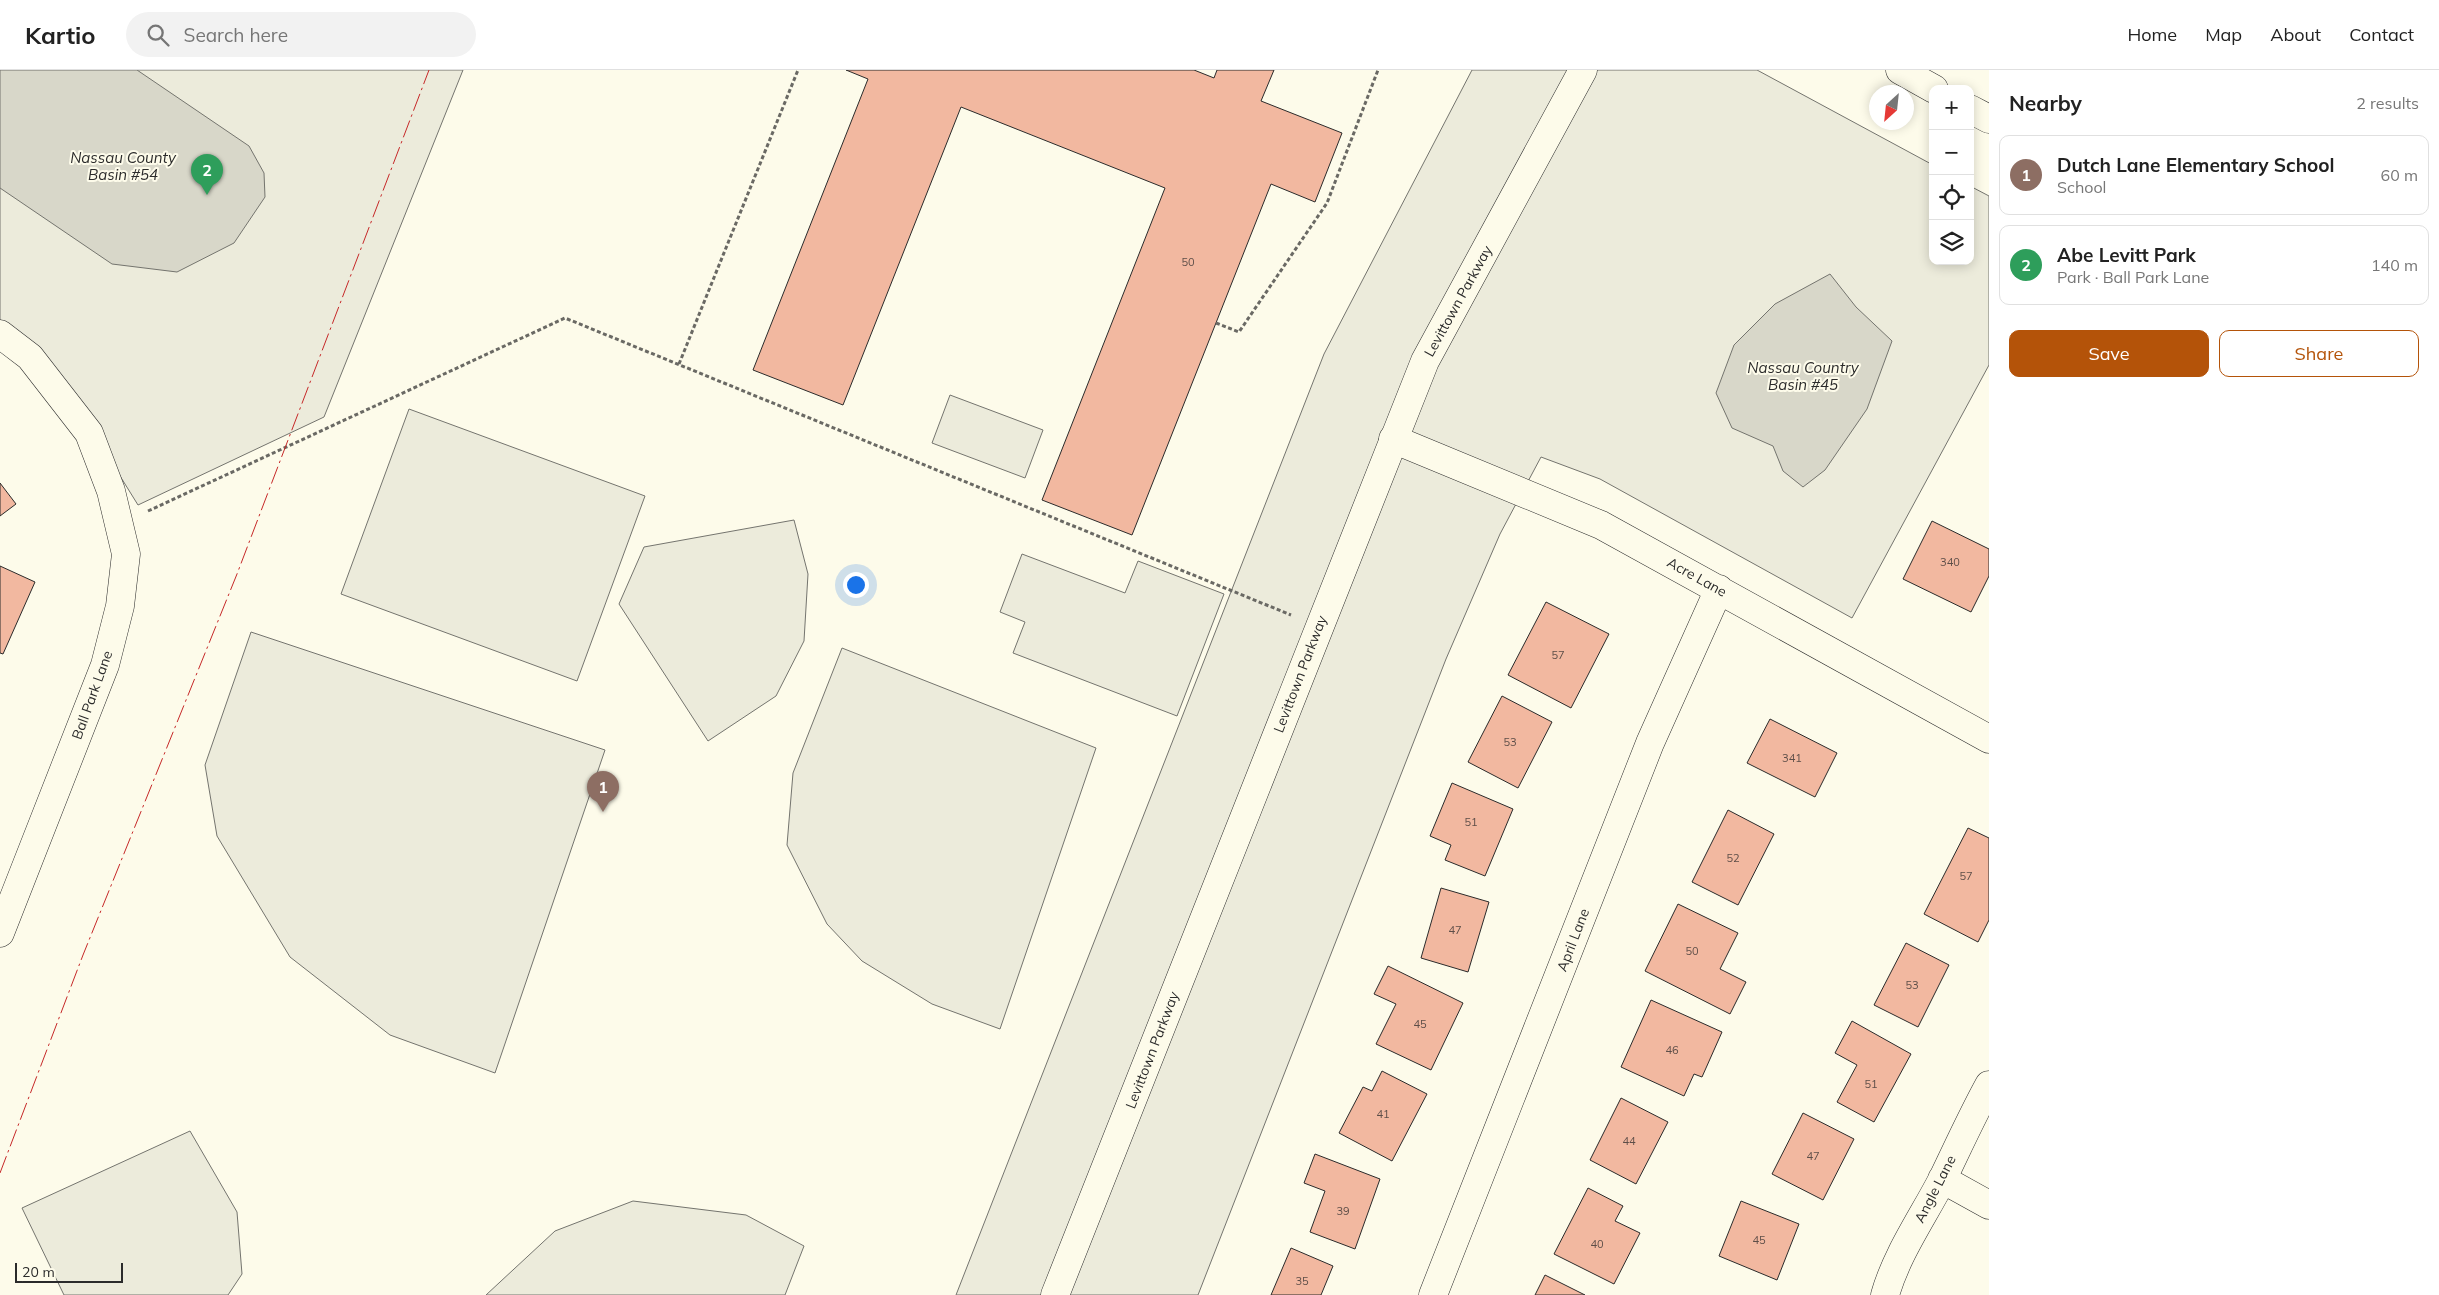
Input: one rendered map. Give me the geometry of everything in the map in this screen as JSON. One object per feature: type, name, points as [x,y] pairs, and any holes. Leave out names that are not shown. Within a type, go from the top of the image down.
[{"type":"street","name":"Levittown Parkway","points":[[1055,1295],[1425,360],[1584,70]]},
{"type":"street","points":[[1900,70],[1929,86]]},
{"type":"street","points":[[1974,111],[1989,119]]},
{"type":"street","name":"Ball Park Lane","points":[[0,334],[30,357],[89,433],[120,524],[126,554],[120,606],[105,665],[0,933]]},
{"type":"street","name":"Acre Lane","points":[[1393,439],[1601,524],[1989,739]]},
{"type":"street","name":"April Lane","points":[[1433,1295],[1650,742],[1720,589]]},
{"type":"street","name":"Angle Lane","points":[[1885,1295],[1892,1270],[1942,1178],[1969,1121],[1989,1085]]},
{"type":"street","points":[[1942,1178],[1989,1204]]},
{"type":"path","points":[[679,364],[798,70]]},
{"type":"path","points":[[1216,323],[1238,332],[1327,203],[1378,70]]},
{"type":"path","points":[[120,524],[565,318],[1319,626]]},
{"type":"shaded area","points":[[0,70],[463,70],[324,417],[138,505],[45,355],[0,321]]},
{"type":"shaded area","points":[[1472,70],[1757,70],[1929,163],[1929,265],[1974,265],[1974,188],[1989,196],[1989,365],[1852,618],[1600,479],[1541,457],[1500,534],[1446,659],[1198,1295],[956,1295],[1324,354]]},
{"type":"shaded area","points":[[950,395],[1043,430],[1025,478],[932,443]]},
{"type":"shaded area","points":[[409,409],[645,496],[577,681],[341,594]]},
{"type":"shaded area","points":[[794,520],[808,574],[804,641],[776,696],[708,741],[619,604],[644,547]]},
{"type":"shaded area","points":[[1022,554],[1125,593],[1138,561],[1224,594],[1177,716],[1013,653],[1025,622],[1000,612]]},
{"type":"shaded area","points":[[251,632],[605,750],[495,1073],[390,1035],[290,957],[217,836],[205,765]]},
{"type":"shaded area","points":[[842,648],[1096,748],[1000,1029],[932,1004],[862,961],[827,924],[787,845],[793,773]]},
{"type":"shaded area","points":[[190,1131],[237,1212],[242,1274],[228,1295],[64,1295],[22,1208]]},
{"type":"shaded area","points":[[633,1201],[746,1215],[804,1246],[785,1295],[486,1295],[555,1231]]},
{"type":"water","name":"Nassau County Basin #54","points":[[0,70],[137,70],[249,146],[264,173],[265,197],[234,243],[177,272],[112,264],[0,188]]},
{"type":"water","name":"Nassau Country Basin #45","points":[[1830,274],[1856,307],[1892,341],[1867,409],[1825,470],[1803,487],[1783,471],[1773,446],[1732,428],[1716,393],[1734,345],[1775,304]]},
{"type":"building","points":[[846,70],[1194,70],[1214,78],[1217,70],[1274,70],[1261,101],[1342,133],[1315,202],[1271,184],[1132,535],[1042,500],[1165,188],[961,107],[843,405],[753,370],[868,79]]},
{"type":"building","points":[[0,483],[16,504],[0,516]]},
{"type":"building","points":[[1932,521],[1989,549],[1989,576],[1971,612],[1903,579]]},
{"type":"building","points":[[0,566],[35,582],[3,654],[0,653]]},
{"type":"building","points":[[1546,602],[1609,634],[1571,708],[1508,675]]},
{"type":"building","points":[[1502,696],[1552,722],[1518,788],[1468,762]]},
{"type":"building","points":[[1770,719],[1837,753],[1815,797],[1747,763]]},
{"type":"building","points":[[1452,783],[1513,809],[1485,876],[1445,860],[1451,845],[1430,836]]},
{"type":"building","points":[[1728,810],[1774,834],[1738,905],[1692,882]]},
{"type":"building","points":[[1968,828],[1989,838],[1989,920],[1978,942],[1924,914]]},
{"type":"building","points":[[1441,888],[1489,902],[1468,972],[1421,958]]},
{"type":"building","points":[[1678,904],[1738,933],[1720,969],[1746,982],[1730,1014],[1645,971]]},
{"type":"building","points":[[1906,943],[1949,965],[1918,1027],[1874,1005]]},
{"type":"building","points":[[1388,966],[1463,1003],[1431,1070],[1376,1044],[1396,1004],[1374,994]]},
{"type":"building","points":[[1651,1000],[1722,1032],[1702,1077],[1694,1074],[1684,1096],[1621,1067]]},
{"type":"building","points":[[1852,1021],[1911,1054],[1874,1122],[1837,1102],[1857,1065],[1835,1053]]},
{"type":"building","points":[[1382,1071],[1427,1094],[1392,1161],[1339,1133],[1363,1087],[1372,1091]]},
{"type":"building","points":[[1621,1098],[1668,1122],[1636,1184],[1590,1160]]},
{"type":"building","points":[[1803,1113],[1854,1139],[1823,1200],[1772,1174]]},
{"type":"building","points":[[1315,1154],[1380,1179],[1355,1249],[1310,1232],[1325,1191],[1304,1183]]},
{"type":"building","points":[[1588,1188],[1623,1206],[1615,1221],[1640,1233],[1614,1284],[1554,1254]]},
{"type":"building","points":[[1741,1201],[1799,1224],[1777,1280],[1719,1256]]},
{"type":"building","points":[[1291,1248],[1333,1266],[1321,1295],[1271,1295]]},
{"type":"building","points":[[1545,1275],[1585,1295],[1535,1295]]},
{"type":"power","points":[[0,1173],[83,955],[237,574],[429,70]]},
{"type":"place","name":"Abe Levitt Park","points":[[207,195]]},
{"type":"place","name":"Dutch Lane Elementary School","points":[[603,812]]}]
